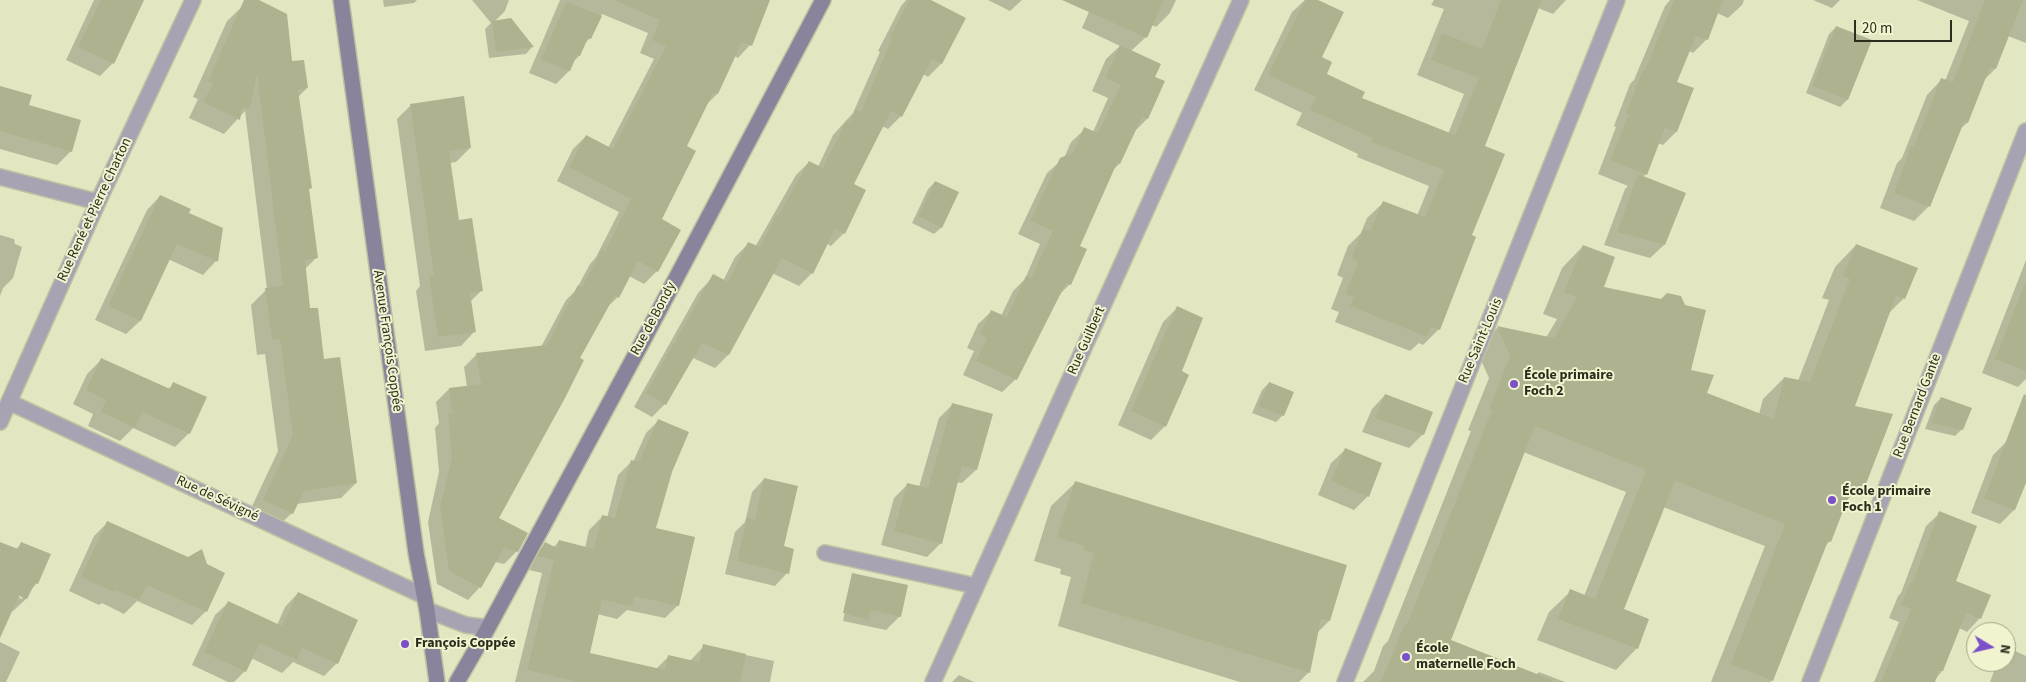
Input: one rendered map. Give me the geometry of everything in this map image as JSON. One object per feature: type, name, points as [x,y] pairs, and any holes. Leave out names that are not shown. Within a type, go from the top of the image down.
[{"type":"street","name":"Rue René et Pierre Charton","points":[[0,422],[98,202],[193,0]]},
{"type":"street","name":"Avenue François Coppée","points":[[341,0],[414,543],[437,682]]},
{"type":"street","name":"Rue de Bondy","points":[[457,682],[484,637],[823,0]]},
{"type":"street","name":"Rue Guilbert","points":[[934,682],[1241,0]]},
{"type":"street","name":"Rue Saint-Louis","points":[[1345,682],[1617,0]]},
{"type":"street","name":"Rue Bernard Gante","points":[[1810,682],[2026,131]]},
{"type":"street","points":[[0,177],[98,202]]},
{"type":"street","name":"Rue de Sévigné","points":[[10,402],[425,603]]},
{"type":"street","points":[[825,553],[976,586]]},
{"type":"street","points":[[425,603],[466,625],[483,627],[484,637]]},
{"type":"building","points":[[101,0],[144,0],[114,64],[78,47]]},
{"type":"building","points":[[244,0],[259,0],[287,14],[292,61],[304,60],[308,88],[298,90],[312,188],[309,189],[318,258],[305,260],[310,308],[318,308],[324,359],[340,357],[357,483],[304,491],[293,514],[263,500],[293,435],[280,339],[272,340],[265,288],[283,286],[257,74],[250,108],[242,108],[240,120],[203,102],[213,84],[208,81]]},
{"type":"building","points":[[614,0],[770,0],[752,46],[742,42],[718,94],[713,93],[687,146],[696,151],[662,219],[681,230],[658,272],[638,261],[619,298],[615,295],[580,358],[584,360],[565,398],[499,518],[528,533],[518,552],[504,548],[481,588],[449,571],[440,507],[452,458],[448,413],[452,413],[449,388],[481,384],[476,353],[547,345],[578,285],[582,287],[602,249],[605,251],[631,199],[569,167],[586,135],[613,149],[666,46],[652,40],[660,20]]},
{"type":"building","points":[[909,0],[931,0],[966,18],[942,64],[932,59],[902,117],[891,111],[854,184],[866,190],[845,234],[835,229],[813,274],[782,258],[729,355],[702,343],[666,405],[646,393],[713,274],[728,282],[748,242],[760,247],[776,215],[778,216],[809,161],[823,168],[846,121],[849,122],[856,109],[861,112],[892,38],[890,37]]},
{"type":"building","points":[[1062,0],[1164,0],[1147,38]]},
{"type":"building","points":[[1305,0],[1318,0],[1344,12],[1322,57],[1332,62],[1327,74],[1365,92],[1362,98],[1455,135],[1479,78],[1431,60],[1442,33],[1482,49],[1501,0],[1542,0],[1485,146],[1505,154],[1472,235],[1476,237],[1440,330],[1431,327],[1427,337],[1350,306],[1354,297],[1345,294],[1358,262],[1351,259],[1363,229],[1370,231],[1383,201],[1425,217],[1444,170],[1371,142],[1373,138],[1310,110],[1316,97],[1268,75]]},
{"type":"building","points":[[1674,0],[1723,0],[1708,40],[1696,36],[1677,82],[1694,88],[1677,132],[1665,128],[1647,175],[1610,160],[1629,114],[1626,113],[1643,69],[1645,70]]},
{"type":"building","points":[[1985,0],[2023,0],[1996,69],[1990,67],[1968,123],[1964,122],[1930,207],[1894,193],[1911,146],[1914,147],[1941,78],[1953,82]]},
{"type":"building","points":[[566,2],[602,16],[591,39],[588,38],[580,56],[577,55],[570,71],[541,60]]},
{"type":"building","points":[[511,18],[534,47],[496,52],[492,21]]},
{"type":"building","points":[[1836,26],[1872,40],[1848,100],[1812,86]]},
{"type":"building","points":[[1120,45],[1161,64],[1155,77],[1165,81],[1148,119],[1142,117],[1120,164],[1117,163],[1080,246],[1087,249],[1071,285],[1066,283],[1017,380],[976,361],[987,338],[980,334],[991,310],[1007,317],[1026,276],[1031,278],[1053,231],[1030,221],[1060,158],[1073,153],[1084,127],[1098,133],[1121,85],[1105,78]]},
{"type":"building","points":[[0,86],[32,95],[29,105],[81,120],[72,152],[0,131]]},
{"type":"building","points":[[464,96],[471,148],[449,151],[459,220],[472,218],[483,291],[470,293],[476,332],[438,337],[429,276],[434,275],[410,104]]},
{"type":"building","points":[[1638,174],[1686,193],[1665,245],[1617,232]]},
{"type":"building","points":[[935,181],[959,192],[942,228],[918,216]]},
{"type":"building","points":[[160,195],[191,209],[189,213],[223,228],[218,262],[177,244],[141,321],[108,306]]},
{"type":"building","points":[[1856,244],[1918,268],[1905,299],[1896,296],[1855,406],[1893,414],[1866,484],[1851,490],[1831,542],[1828,541],[1773,681],[1731,664],[1785,524],[1675,481],[1624,609],[1649,619],[1638,649],[1558,619],[1570,589],[1595,599],[1646,470],[1535,426],[1451,640],[1552,680],[1552,682],[1381,682],[1405,623],[1407,624],[1492,410],[1489,409],[1510,356],[1497,326],[1554,338],[1577,297],[1564,292],[1583,245],[1615,257],[1604,287],[1661,299],[1667,293],[1681,296],[1685,305],[1706,310],[1691,370],[1714,375],[1707,393],[1774,419],[1784,377],[1810,382],[1850,279],[1843,276]]},
{"type":"building","points":[[2024,285],[2026,285],[2026,371],[1995,359]]},
{"type":"building","points":[[1177,306],[1203,318],[1182,371],[1189,375],[1166,427],[1131,411]]},
{"type":"building","points":[[101,358],[170,389],[173,382],[207,397],[190,434],[142,412],[135,428],[101,412],[106,400],[86,390]]},
{"type":"building","points":[[1269,382],[1294,392],[1284,416],[1258,406]]},
{"type":"building","points":[[1385,394],[1433,412],[1424,435],[1375,418]]},
{"type":"building","points":[[2024,394],[2026,395],[2026,483],[2015,510],[1984,499]]},
{"type":"building","points":[[1941,397],[1972,408],[1963,430],[1931,423]]},
{"type":"building","points":[[952,403],[993,414],[977,470],[962,466],[942,544],[894,531],[907,483],[928,488]]},
{"type":"building","points":[[658,419],[689,432],[672,472],[656,528],[695,537],[679,606],[634,596],[632,606],[602,600],[590,653],[665,670],[668,655],[699,662],[703,644],[746,654],[740,682],[578,682],[527,670],[554,560],[537,556],[545,542],[557,548],[559,540],[594,549],[602,515],[615,518],[631,460],[639,462]]},
{"type":"building","points":[[1345,448],[1382,463],[1369,497],[1331,481]]},
{"type":"building","points":[[764,478],[798,486],[784,546],[794,549],[789,574],[737,561],[747,518],[755,520]]},
{"type":"building","points":[[1075,481],[1347,565],[1330,621],[1321,619],[1310,673],[1081,603],[1094,553],[1083,550],[1084,546],[1057,537]]},
{"type":"building","points":[[1939,511],[1977,526],[1956,581],[1991,595],[1981,619],[1966,613],[1943,671],[1939,671],[1935,682],[1881,682],[1911,609],[1901,605],[1911,581],[1913,582]]},
{"type":"building","points":[[107,521],[188,557],[202,549],[207,564],[225,573],[207,612],[147,585],[139,600],[115,590],[114,592],[81,577]]},
{"type":"building","points":[[0,542],[18,549],[21,542],[51,554],[38,584],[35,583],[27,599],[19,596],[0,638]]},
{"type":"building","points":[[852,573],[908,585],[901,617],[871,610],[868,620],[843,613]]},
{"type":"building","points":[[298,592],[358,620],[338,664],[302,648],[297,660],[260,643],[246,672],[204,652],[228,601],[282,626]]},
{"type":"place","name":"École primaire Foch 2","points":[[1514,384]]},
{"type":"place","name":"École primaire Foch 1","points":[[1832,500]]},
{"type":"place","name":"François Coppée","points":[[405,644]]},
{"type":"place","name":"École maternelle Foch","points":[[1406,657]]}]
